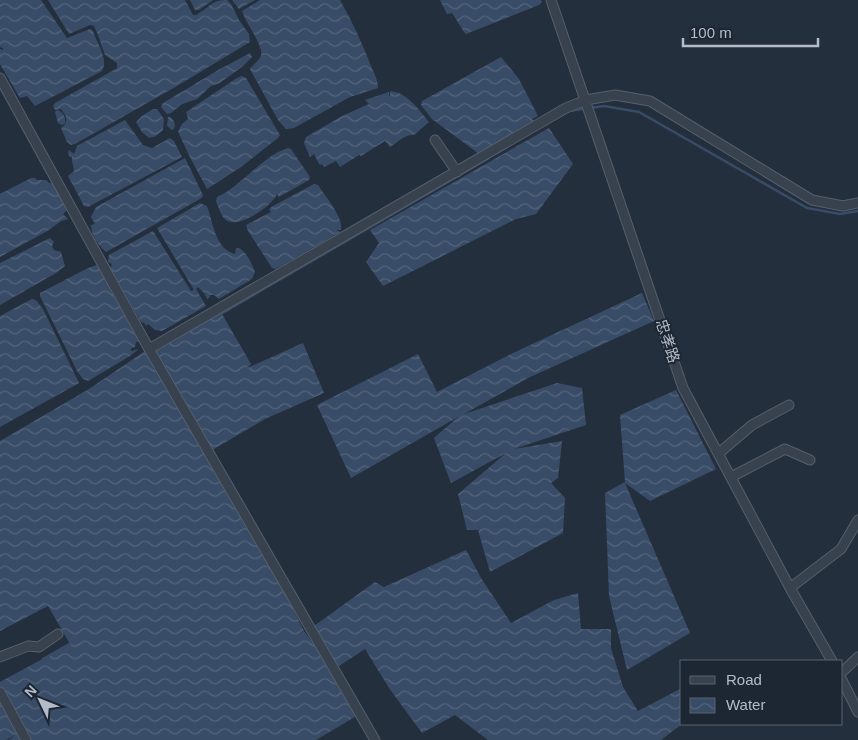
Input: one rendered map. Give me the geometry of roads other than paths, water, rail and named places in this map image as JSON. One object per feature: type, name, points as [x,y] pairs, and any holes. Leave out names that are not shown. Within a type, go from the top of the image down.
[{"type":"street","name":"忠孝路","points":[[551,0],[683,388],[790,588],[831,660]]},
{"type":"street","points":[[0,78],[149,349],[375,740]]},
{"type":"street","points":[[149,349],[566,108],[586,100],[615,95],[650,101],[812,200],[843,206],[858,203]]},
{"type":"street","points":[[435,140],[457,172]]},
{"type":"street","points":[[719,453],[752,425],[789,405]]},
{"type":"street","points":[[732,477],[785,449],[810,460]]},
{"type":"street","points":[[790,588],[840,548],[858,520]]},
{"type":"street","points":[[0,657],[28,646],[39,646],[58,634]]},
{"type":"street","points":[[843,671],[858,656]]},
{"type":"street","points":[[843,682],[856,701],[858,712]]},
{"type":"street","points":[[0,692],[26,740]]},
{"type":"water","points":[[0,0],[41,0],[67,38],[90,29],[93,31],[102,51],[104,66],[102,71],[35,106],[27,96],[20,98],[0,64],[0,49],[3,50],[3,48],[0,47]]},
{"type":"water","points":[[48,0],[185,0],[193,15],[196,15],[214,3],[227,0],[249,34],[250,42],[177,86],[71,145],[67,142],[61,128],[66,121],[65,114],[61,109],[55,110],[53,106],[55,103],[117,68],[117,63],[105,55],[94,26],[90,25],[69,34]]},
{"type":"water","points":[[190,0],[213,0],[199,10],[195,10]]},
{"type":"water","points":[[232,0],[255,0],[239,9]]},
{"type":"water","points":[[260,0],[340,0],[353,24],[377,79],[378,88],[350,97],[294,128],[286,129],[278,120],[250,69],[260,58],[261,52],[260,46],[242,11]]},
{"type":"water","points":[[440,0],[541,0],[542,2],[539,5],[466,34],[452,13],[447,14]]},
{"type":"water","points":[[250,53],[252,57],[243,66],[220,83],[211,86],[197,99],[182,104],[167,114],[161,107],[163,103]]},
{"type":"water","points":[[501,57],[519,79],[538,116],[532,119],[534,122],[479,154],[432,119],[421,105],[422,101]]},
{"type":"water","points":[[242,76],[246,78],[280,135],[241,167],[207,189],[178,131],[188,119],[186,112]]},
{"type":"water","points":[[390,91],[407,98],[429,122],[414,135],[405,137],[390,147],[385,141],[340,167],[336,161],[324,167],[319,164],[314,154],[310,157],[304,143],[306,137],[342,116],[369,104],[365,100],[389,92],[389,96]]},
{"type":"water","points":[[153,109],[157,109],[164,119],[163,130],[156,136],[149,138],[142,132],[136,122]]},
{"type":"water","points":[[57,110],[64,117],[65,123],[62,125],[58,123],[55,112]]},
{"type":"water","points":[[168,117],[174,122],[175,127],[172,130],[167,126]]},
{"type":"water","points":[[125,120],[143,145],[152,148],[170,138],[174,141],[182,157],[88,207],[84,206],[68,176],[74,171],[72,157],[69,156],[68,152],[69,150],[74,154],[77,146]]},
{"type":"water","points":[[549,128],[573,164],[536,214],[516,219],[383,286],[366,262],[379,243],[370,230]]},
{"type":"water","points":[[288,148],[291,149],[310,177],[309,180],[279,197],[277,194],[262,210],[247,219],[233,222],[226,220],[219,210],[216,201],[217,197],[235,186],[269,157]]},
{"type":"water","points":[[185,158],[203,196],[106,252],[95,240],[92,233],[91,225],[95,224],[91,217],[96,207]]},
{"type":"water","points":[[31,178],[46,180],[54,184],[67,210],[63,214],[68,219],[61,221],[49,230],[0,257],[0,194]]},
{"type":"water","points":[[314,184],[318,185],[340,219],[341,230],[336,230],[340,232],[276,269],[272,268],[246,225],[271,212],[269,209],[273,206]]},
{"type":"water","points":[[200,203],[207,206],[216,234],[223,247],[235,254],[236,248],[242,250],[249,258],[255,272],[252,279],[219,299],[214,295],[210,295],[207,299],[198,287],[196,289],[206,306],[162,331],[155,330],[148,324],[146,326],[141,322],[109,266],[111,267],[112,264],[108,262],[109,255],[153,231],[191,291],[194,290],[157,228]]},
{"type":"water","points":[[50,238],[54,242],[52,246],[54,250],[61,252],[65,266],[0,305],[0,263]]},
{"type":"water","points":[[97,265],[139,342],[136,342],[135,347],[130,349],[132,351],[139,349],[88,381],[83,379],[77,371],[40,293]]},
{"type":"water","points":[[642,293],[654,321],[528,378],[464,414],[557,383],[582,388],[586,425],[514,449],[562,441],[558,478],[551,483],[565,498],[563,533],[490,572],[478,530],[467,530],[458,494],[506,453],[451,483],[434,438],[458,417],[351,478],[317,405],[418,354],[437,392],[513,353]]},
{"type":"water","points":[[32,299],[36,300],[43,309],[79,383],[0,427],[0,316]]},
{"type":"water","points":[[218,307],[251,364],[247,368],[303,343],[324,393],[265,419],[209,452],[258,538],[304,631],[331,667],[314,626],[375,582],[384,587],[466,550],[481,578],[511,623],[554,600],[578,593],[581,629],[611,629],[611,648],[623,687],[638,711],[680,689],[681,725],[661,740],[488,740],[455,715],[422,733],[389,688],[365,649],[333,670],[358,715],[316,740],[9,740],[15,735],[6,740],[0,740],[0,682],[70,644],[48,606],[0,631],[0,441],[89,389],[151,347]]},
{"type":"water","points":[[676,390],[716,469],[650,501],[625,483],[690,633],[627,670],[609,596],[605,493],[625,482],[620,415]]},
{"type":"waterway","points":[[569,111],[604,106],[639,112],[807,208],[840,214],[858,211]]},
{"type":"waterway","points":[[219,315],[489,158]]},
{"type":"waterway","points":[[43,659],[71,643]]}]
